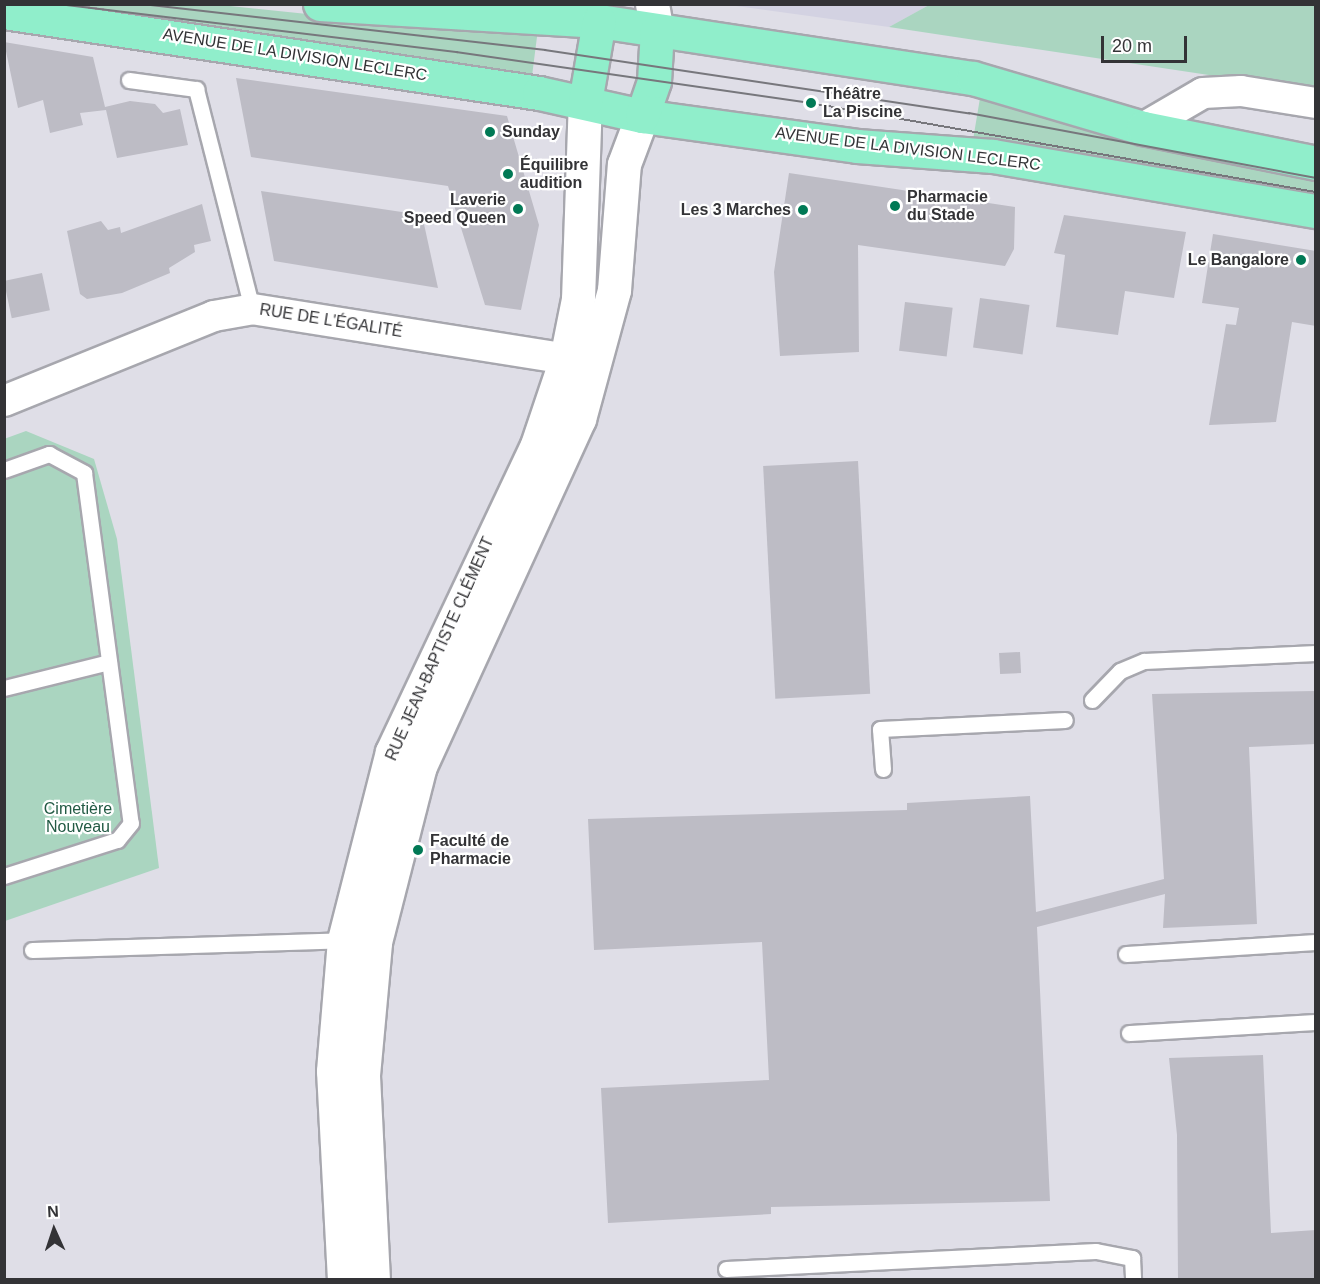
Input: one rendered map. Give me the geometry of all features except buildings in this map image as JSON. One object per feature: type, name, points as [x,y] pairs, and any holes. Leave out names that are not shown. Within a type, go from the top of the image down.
[{"type":"main road","points":[[320,4],[602,13],[655,18],[973,78],[1143,128],[1316,163]]},
{"type":"main road","name":"AVENUE DE LA DIVISION LECLERC","points":[[4,12],[585,102],[642,116],[856,146],[993,156],[1316,211]]},
{"type":"main road","points":[[585,102],[602,13]]},
{"type":"main road","points":[[642,116],[654,81],[655,18]]},
{"type":"main road","name":"RUE JEAN-BAPTISTE CLÉMENT","points":[[344,1280],[333,1071],[344,940],[392,752],[536,448],[566,358],[578,299],[585,102]]},
{"type":"main road","name":"RUE JEAN-BAPTISTE CLÉMENT","points":[[373,1280],[363,1075],[375,942],[420,766],[579,419],[614,290],[624,164],[642,116]]},
{"type":"street","points":[[1143,128],[1203,93],[1241,91],[1316,103]]},
{"type":"street","name":"RUE DE L'ÉGALITÉ","points":[[4,401],[214,316],[252,309],[566,358]]},
{"type":"lane","points":[[129,80],[196,89],[252,309]]},
{"type":"lane","points":[[4,470],[49,454],[84,473],[131,823],[117,840],[4,876]]},
{"type":"lane","points":[[1092,700],[1120,671],[1144,661],[1316,653]]},
{"type":"lane","points":[[4,688],[109,662]]},
{"type":"lane","points":[[883,769],[880,729],[1065,720]]},
{"type":"lane","points":[[32,950],[344,940]]},
{"type":"lane","points":[[1126,954],[1316,942]]},
{"type":"lane","points":[[1130,1033],[1316,1022]]},
{"type":"lane","points":[[726,1269],[1096,1251],[1132,1258],[1133,1280]]},
{"type":"shaded area","points":[[729,5],[929,5],[889,27]]},
{"type":"green space","points":[[211,4],[375,21],[538,29],[532,76],[8,5]]},
{"type":"green space","points":[[929,5],[1315,5],[1315,91],[889,27]]},
{"type":"green space","points":[[981,92],[1315,172],[1315,205],[971,152]]},
{"type":"green space","name":"Cimetière Nouveau","points":[[26,431],[94,459],[117,539],[159,868],[5,921],[4,439]]},
{"type":"tram line","points":[[59,4],[457,52],[811,103],[1316,192]]},
{"type":"tram line","points":[[142,4],[545,50],[969,113],[1316,178]]},
{"type":"place","name":"Théâtre La Piscine","points":[[811,103]]},
{"type":"place","name":"Sunday","points":[[490,132]]},
{"type":"place","name":"Équilibre audition","points":[[508,174]]},
{"type":"place","name":"Pharmacie du Stade","points":[[895,206]]},
{"type":"place","name":"Laverie Speed Queen","points":[[518,209]]},
{"type":"place","name":"Les 3 Marches","points":[[803,210]]},
{"type":"place","name":"Le Bangalore","points":[[1301,260]]},
{"type":"place","name":"Faculté de Pharmacie","points":[[418,850]]}]
